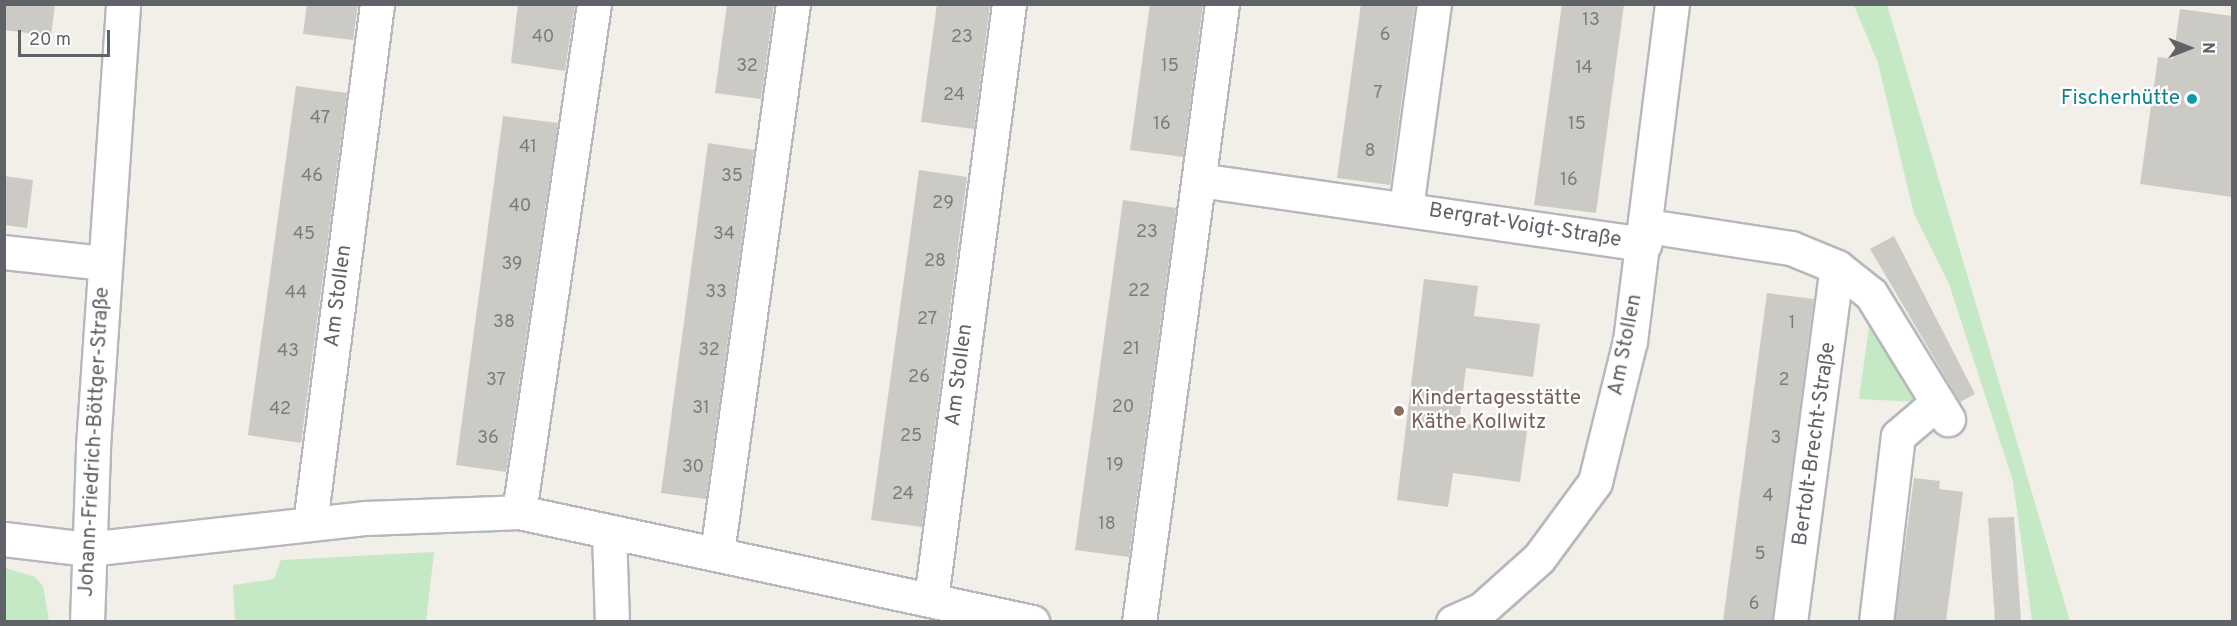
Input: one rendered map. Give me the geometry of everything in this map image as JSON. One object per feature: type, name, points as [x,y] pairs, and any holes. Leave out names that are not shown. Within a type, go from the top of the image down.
[{"type":"street","name":"Johann-Friedrich-Böttger-Straße","points":[[87,621],[88,549],[104,263],[123,4]]},
{"type":"street","name":"Am Stollen","points":[[310,523],[377,4]]},
{"type":"street","points":[[519,512],[583,97],[594,4]]},
{"type":"street","points":[[717,554],[793,4]]},
{"type":"street","name":"Am Stollen","points":[[931,599],[1009,4]]},
{"type":"street","points":[[1139,621],[1222,4]]},
{"type":"street","name":"Bergrat-Voigt-Straße","points":[[1406,208],[1434,4]]},
{"type":"street","name":"Am Stollen","points":[[1475,617],[1539,558],[1595,482],[1630,341],[1646,235],[1672,4]]},
{"type":"street","name":"Bergrat-Voigt-Straße","points":[[1199,180],[1406,208],[1646,235]]},
{"type":"street","points":[[1646,235],[1791,248],[1837,267],[1871,294],[1943,411],[1898,436],[1876,621]]},
{"type":"street","name":"Johann-Friedrich-Böttger-Straße","points":[[4,252],[104,263]]},
{"type":"street","name":"Bertolt-Brecht-Straße","points":[[1790,621],[1837,267]]},
{"type":"street","points":[[4,539],[88,549],[310,523],[519,512],[1032,621]]},
{"type":"street","points":[[609,532],[612,621]]},
{"type":"green space","points":[[1854,5],[1887,5],[2070,621],[2032,621],[2013,481],[1949,284],[1914,214],[1878,63]]},
{"type":"green space","points":[[1870,320],[1919,402],[1859,399]]},
{"type":"green space","points":[[434,552],[426,621],[235,621],[233,585],[274,579],[281,560]]},
{"type":"green space","points":[[5,568],[35,577],[43,586],[49,621],[5,621]]},
{"type":"building","points":[[4,4],[55,4],[51,36],[4,30]]},
{"type":"building","points":[[307,4],[358,4],[353,40],[303,34]]},
{"type":"building","points":[[518,4],[575,4],[565,71],[511,63]]},
{"type":"building","points":[[727,4],[774,4],[761,99],[715,93]]},
{"type":"building","points":[[937,4],[990,4],[974,129],[921,122]]},
{"type":"building","points":[[1150,4],[1203,4],[1183,157],[1130,150]]},
{"type":"building","points":[[1361,4],[1415,4],[1390,185],[1337,178]]},
{"type":"building","points":[[1562,4],[1624,4],[1596,213],[1534,205]]},
{"type":"building","name":"Fischerhütte","points":[[2180,9],[2232,16],[2232,197],[2140,184],[2158,57],[2173,59]]},
{"type":"building","points":[[296,86],[347,93],[301,443],[248,435]]},
{"type":"building","points":[[503,116],[558,123],[506,472],[456,465]]},
{"type":"building","points":[[708,143],[754,150],[706,499],[661,493]]},
{"type":"building","points":[[919,170],[967,177],[922,527],[871,520]]},
{"type":"building","points":[[4,176],[33,180],[27,228],[4,225]]},
{"type":"building","points":[[1123,200],[1176,208],[1129,557],[1075,550]]},
{"type":"building","points":[[1894,236],[1975,394],[1960,402],[1870,249]]},
{"type":"building","points":[[1424,279],[1478,286],[1474,316],[1540,324],[1533,377],[1466,368],[1459,423],[1527,431],[1520,482],[1453,473],[1448,507],[1397,500]]},
{"type":"building","points":[[1767,293],[1814,299],[1772,621],[1723,621]]},
{"type":"building","points":[[1914,478],[1940,481],[1939,489],[1963,492],[1946,621],[1895,621]]},
{"type":"building","points":[[2014,517],[2021,621],[1995,621],[1988,518]]},
{"type":"place","name":"Fischerhütte","points":[[2192,99]]},
{"type":"place","name":"Kindertagesstätte Käthe Kollwitz","points":[[1399,411]]}]
